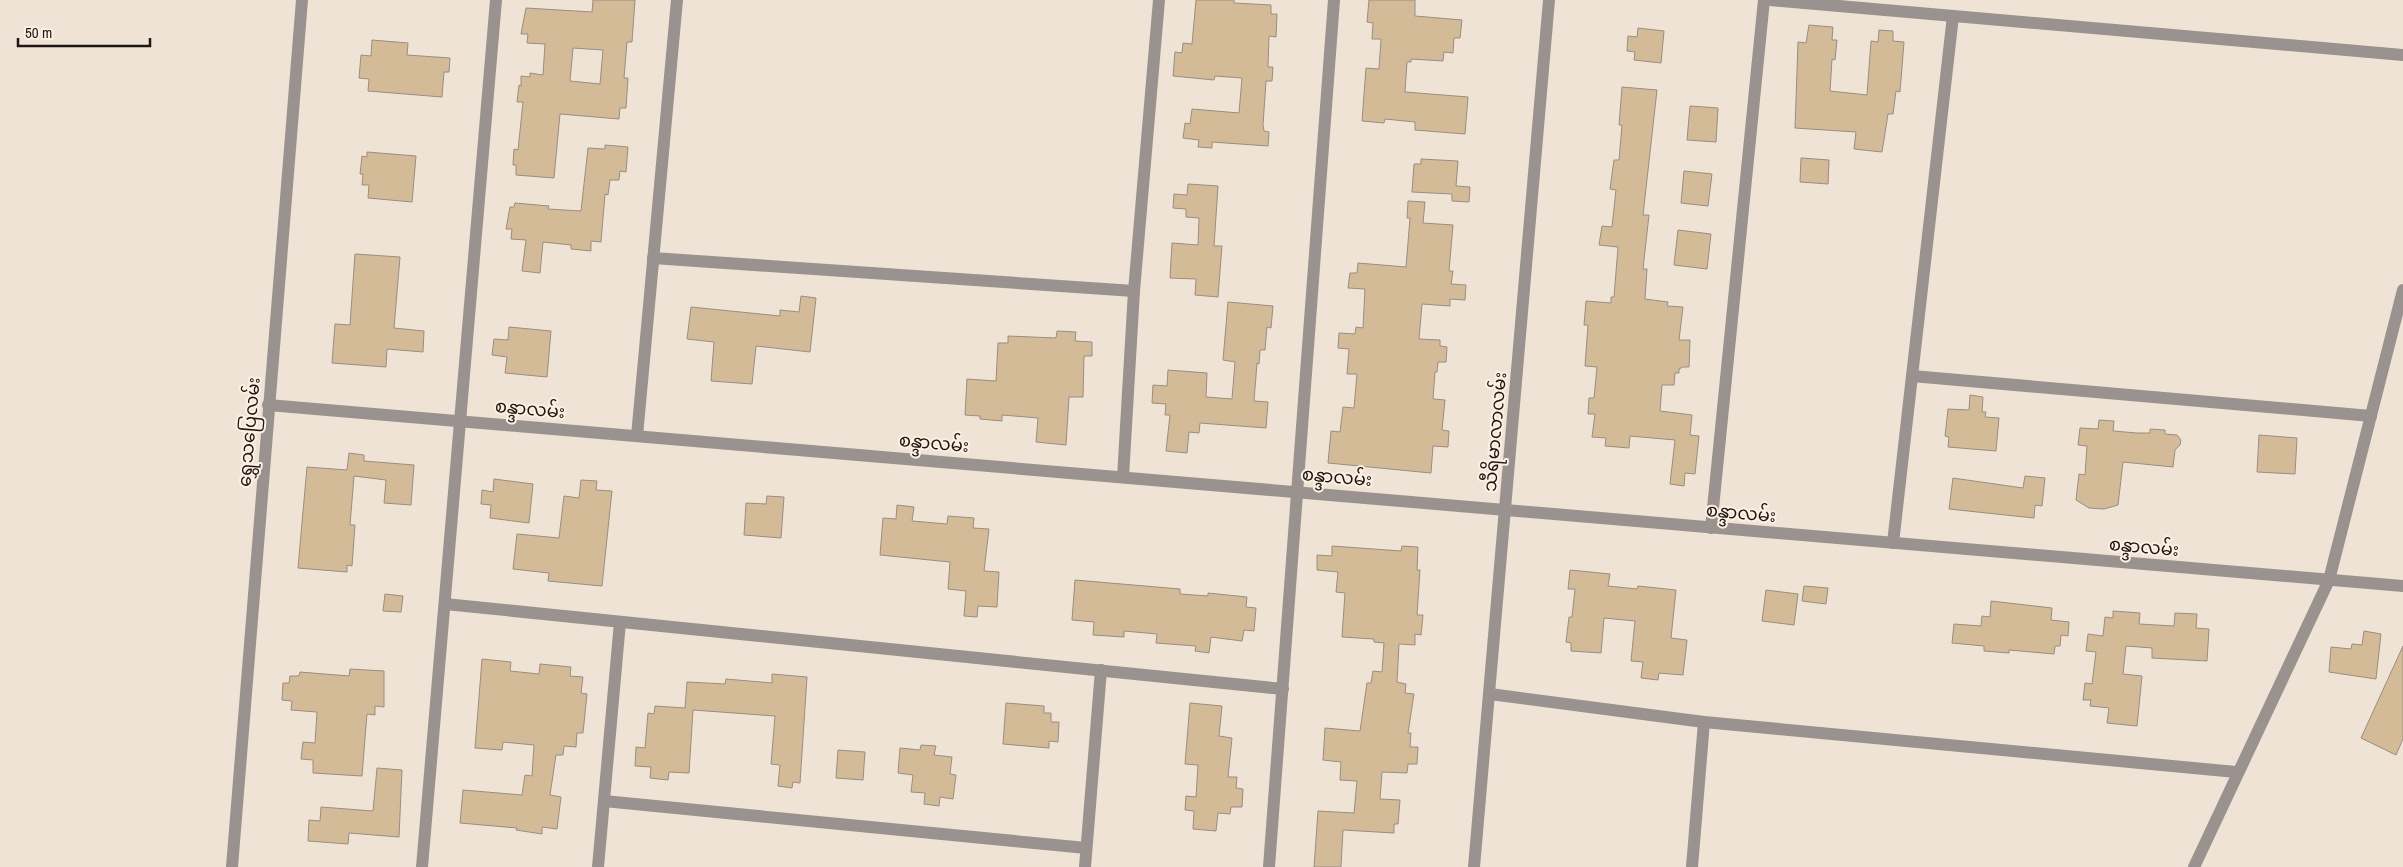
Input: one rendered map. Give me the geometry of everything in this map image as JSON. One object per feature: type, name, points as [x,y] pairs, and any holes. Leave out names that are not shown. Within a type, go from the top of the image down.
[{"type":"street","name":"ရွှေသပြေလမ်း","points":[[232,867],[302,0]]},
{"type":"street","points":[[422,867],[496,0]]},
{"type":"street","points":[[636,436],[677,0]]},
{"type":"street","points":[[1124,476],[1134,291],[1159,0]]},
{"type":"street","points":[[1269,867],[1299,491],[1334,0]]},
{"type":"street","name":"သီရိမာလာလမ်း","points":[[1474,867],[1549,0]]},
{"type":"street","points":[[1711,528],[1764,0]]},
{"type":"street","points":[[1770,0],[2403,55]]},
{"type":"street","points":[[1893,543],[1953,16]]},
{"type":"street","points":[[653,258],[1134,291]]},
{"type":"street","points":[[2194,867],[2236,772],[2329,580],[2403,290]]},
{"type":"street","points":[[1912,376],[2371,416]]},
{"type":"street","name":"စန္ဒာလမ်း","points":[[268,405],[1124,476],[1711,528],[2403,586]]},
{"type":"street","points":[[445,604],[1283,689]]},
{"type":"street","points":[[598,867],[620,622]]},
{"type":"street","points":[[1084,867],[1101,670]]},
{"type":"street","points":[[1490,694],[1704,722],[2236,772]]},
{"type":"street","points":[[1692,867],[1704,722]]},
{"type":"street","points":[[604,801],[1086,848]]},
{"type":"building","points":[[593,0],[635,0],[632,42],[627,42],[624,78],[628,78],[626,108],[620,108],[619,119],[560,114],[554,178],[516,175],[516,165],[513,165],[514,149],[518,150],[523,102],[517,102],[519,85],[521,86],[521,76],[530,77],[530,73],[543,75],[545,44],[527,43],[528,34],[521,34],[526,8],[592,12]],"holes":[[[573,48],[603,50],[600,84],[570,81]]]},
{"type":"building","points":[[1196,0],[1234,0],[1234,3],[1271,5],[1271,14],[1277,14],[1276,37],[1269,36],[1268,67],[1273,67],[1272,81],[1266,81],[1263,125],[1264,131],[1269,132],[1268,146],[1212,142],[1212,148],[1198,147],[1199,140],[1183,138],[1185,123],[1190,124],[1192,109],[1239,113],[1242,78],[1215,76],[1214,80],[1173,76],[1175,52],[1182,53],[1183,43],[1192,44]]},
{"type":"building","points":[[1369,0],[1415,0],[1415,16],[1462,20],[1460,38],[1454,38],[1453,53],[1444,52],[1443,61],[1411,59],[1411,62],[1407,62],[1405,92],[1468,97],[1465,134],[1415,130],[1415,122],[1385,119],[1384,123],[1362,121],[1366,68],[1379,69],[1381,39],[1372,39],[1373,23],[1367,22]]},
{"type":"building","points":[[1809,25],[1833,27],[1832,40],[1837,40],[1835,60],[1832,59],[1830,91],[1867,95],[1871,41],[1878,42],[1879,30],[1893,31],[1893,41],[1904,42],[1900,92],[1896,91],[1893,114],[1888,114],[1882,152],[1854,149],[1856,132],[1795,128],[1798,42],[1806,43]]},
{"type":"building","points":[[1638,28],[1664,31],[1661,63],[1634,60],[1635,52],[1627,51],[1628,36],[1637,37]]},
{"type":"building","points":[[372,40],[408,43],[407,55],[450,58],[449,72],[444,72],[442,97],[368,91],[369,79],[359,78],[361,55],[371,56]]},
{"type":"building","points":[[1622,87],[1657,90],[1643,215],[1649,215],[1643,269],[1647,269],[1645,299],[1668,302],[1667,306],[1683,307],[1679,340],[1690,340],[1689,367],[1683,367],[1679,369],[1679,373],[1675,373],[1674,385],[1662,385],[1660,411],[1692,415],[1690,435],[1699,436],[1695,474],[1685,473],[1684,486],[1670,484],[1675,440],[1630,436],[1629,448],[1605,446],[1606,438],[1592,437],[1595,414],[1588,414],[1589,398],[1594,398],[1597,367],[1585,366],[1588,325],[1584,325],[1586,301],[1611,303],[1611,297],[1614,297],[1618,247],[1599,245],[1602,226],[1612,227],[1616,190],[1610,189],[1614,160],[1619,160],[1622,125],[1619,125]]},
{"type":"building","points":[[1690,106],[1718,108],[1716,142],[1687,140]]},
{"type":"building","points":[[605,145],[628,147],[626,172],[620,171],[619,180],[610,180],[608,195],[605,194],[601,242],[591,241],[591,251],[571,249],[571,245],[543,242],[540,273],[522,271],[526,240],[511,239],[512,229],[506,229],[510,207],[514,207],[515,203],[549,206],[548,209],[581,211],[588,148],[605,149]]},
{"type":"building","points":[[367,152],[416,156],[412,202],[368,198],[369,185],[362,185],[363,174],[360,174],[362,156],[367,157]]},
{"type":"building","points":[[1801,158],[1829,160],[1828,184],[1800,182]]},
{"type":"building","points":[[1421,159],[1458,161],[1456,186],[1470,187],[1469,202],[1452,201],[1452,194],[1412,192],[1414,164],[1421,164]]},
{"type":"building","points":[[1684,171],[1712,174],[1708,206],[1681,203]]},
{"type":"building","points":[[1188,184],[1218,186],[1214,246],[1222,246],[1218,297],[1195,295],[1196,279],[1170,278],[1172,243],[1198,245],[1199,218],[1186,217],[1186,209],[1173,208],[1174,194],[1187,195]]},
{"type":"building","points":[[1408,201],[1425,202],[1423,223],[1453,225],[1449,271],[1453,271],[1451,284],[1466,285],[1465,300],[1450,299],[1450,306],[1422,304],[1419,339],[1440,340],[1440,346],[1447,347],[1446,362],[1438,362],[1437,372],[1435,372],[1433,399],[1445,400],[1442,430],[1449,431],[1448,447],[1433,446],[1431,473],[1328,463],[1331,431],[1340,432],[1343,407],[1354,408],[1357,374],[1347,374],[1349,349],[1338,348],[1339,333],[1355,334],[1356,327],[1363,328],[1365,289],[1348,288],[1350,273],[1357,273],[1358,263],[1406,267],[1410,218],[1407,218]]},
{"type":"building","points":[[1678,230],[1711,234],[1707,269],[1674,265]]},
{"type":"building","points":[[355,254],[400,257],[394,328],[424,331],[423,352],[387,349],[386,367],[332,363],[335,324],[350,325]]},
{"type":"building","points":[[801,296],[816,298],[810,352],[756,346],[752,384],[711,381],[714,342],[687,339],[691,307],[780,316],[780,310],[799,312]]},
{"type":"building","points":[[1228,302],[1273,306],[1271,328],[1267,327],[1265,350],[1260,350],[1259,364],[1257,363],[1254,401],[1268,402],[1266,428],[1200,423],[1199,433],[1189,432],[1187,453],[1166,451],[1170,415],[1165,415],[1166,404],[1152,403],[1153,385],[1167,386],[1168,370],[1207,373],[1206,397],[1232,399],[1235,362],[1223,360]]},
{"type":"building","points":[[509,327],[551,331],[547,377],[505,373],[507,357],[492,355],[494,339],[508,340]]},
{"type":"building","points":[[1057,331],[1076,332],[1075,341],[1092,342],[1092,356],[1084,356],[1083,397],[1069,397],[1066,445],[1036,442],[1038,418],[1002,415],[1002,421],[980,419],[980,416],[965,415],[967,379],[996,381],[998,343],[1008,343],[1008,336],[1056,338]]},
{"type":"building","points":[[1970,395],[1983,397],[1982,412],[1986,412],[1985,417],[1999,418],[1996,451],[1948,447],[1949,437],[1945,436],[1948,409],[1969,410]]},
{"type":"building","points":[[2099,420],[2114,421],[2113,431],[2150,433],[2150,429],[2165,430],[2165,434],[2177,435],[2181,440],[2180,445],[2175,450],[2173,467],[2123,462],[2118,505],[2104,509],[2089,508],[2076,500],[2079,474],[2085,475],[2087,446],[2078,445],[2080,428],[2098,429]]},
{"type":"building","points":[[2259,435],[2297,438],[2295,474],[2257,472]]},
{"type":"building","points":[[349,453],[364,455],[364,461],[414,465],[411,505],[384,503],[386,480],[354,476],[350,525],[355,525],[352,566],[347,565],[347,572],[298,568],[307,467],[347,470]]},
{"type":"building","points":[[2025,476],[2045,478],[2042,506],[2035,505],[2034,518],[1949,509],[1953,478],[2023,488]]},
{"type":"building","points":[[494,479],[533,484],[529,523],[490,518],[491,505],[481,504],[482,490],[493,492]]},
{"type":"building","points":[[581,480],[597,481],[596,490],[612,491],[602,586],[548,581],[549,573],[513,569],[517,534],[559,538],[564,496],[579,498]]},
{"type":"building","points":[[767,496],[784,497],[781,538],[744,535],[746,503],[766,504]]},
{"type":"building","points":[[897,505],[914,507],[912,521],[947,524],[948,516],[974,518],[973,528],[989,529],[984,571],[999,572],[997,607],[978,606],[977,617],[964,616],[966,591],[948,589],[950,562],[880,555],[883,518],[896,519]]},
{"type":"building","points":[[1332,546],[1401,551],[1402,546],[1418,547],[1417,570],[1420,570],[1417,615],[1423,615],[1421,635],[1415,634],[1415,645],[1399,644],[1397,682],[1406,684],[1405,693],[1414,694],[1408,733],[1411,733],[1410,747],[1418,747],[1417,764],[1408,764],[1407,773],[1382,772],[1380,799],[1400,800],[1398,824],[1394,824],[1394,833],[1343,830],[1341,867],[1314,867],[1318,811],[1354,813],[1357,781],[1340,780],[1341,762],[1323,760],[1325,728],[1360,731],[1367,683],[1371,683],[1373,671],[1382,672],[1384,643],[1374,642],[1374,639],[1342,637],[1345,593],[1336,592],[1338,572],[1317,570],[1317,555],[1332,556]]},
{"type":"building","points":[[1570,570],[1610,574],[1608,586],[1637,589],[1638,586],[1676,590],[1671,638],[1687,640],[1683,675],[1659,673],[1658,680],[1641,678],[1643,662],[1631,661],[1635,621],[1604,618],[1601,653],[1571,651],[1571,643],[1566,642],[1569,617],[1572,617],[1575,589],[1568,589]]},
{"type":"building","points":[[1075,580],[1180,589],[1180,594],[1208,596],[1208,593],[1247,597],[1246,607],[1256,608],[1254,631],[1244,630],[1242,641],[1211,637],[1209,653],[1195,651],[1196,646],[1156,643],[1157,634],[1124,631],[1124,637],[1093,635],[1094,622],[1072,620]]},
{"type":"building","points":[[1804,586],[1828,588],[1826,604],[1802,601]]},
{"type":"building","points":[[1766,590],[1798,594],[1794,625],[1762,621]]},
{"type":"building","points":[[385,594],[403,596],[401,612],[383,611]]},
{"type":"building","points":[[1991,601],[2052,608],[2051,620],[2069,622],[2068,636],[2061,635],[2060,646],[2055,646],[2054,654],[2009,650],[2009,653],[1984,651],[1984,646],[1952,643],[1954,624],[1981,626],[1982,616],[1990,617]]},
{"type":"building","points":[[2113,611],[2140,613],[2139,624],[2174,626],[2175,613],[2197,614],[2196,628],[2209,629],[2207,661],[2152,658],[2152,648],[2126,646],[2123,674],[2142,676],[2137,726],[2107,723],[2109,708],[2090,706],[2091,700],[2083,700],[2085,683],[2092,684],[2096,652],[2086,651],[2088,634],[2103,636],[2105,617],[2113,618]]},
{"type":"building","points":[[2364,631],[2381,634],[2376,679],[2329,672],[2331,647],[2351,649],[2352,644],[2362,645]]},
{"type":"building","points":[[2403,646],[2403,739],[2396,755],[2361,738]]},
{"type":"building","points":[[482,659],[511,662],[510,671],[539,674],[540,664],[571,667],[570,676],[583,677],[581,693],[587,694],[583,733],[577,733],[576,747],[564,746],[563,755],[556,755],[550,795],[561,797],[557,829],[542,827],[542,834],[516,830],[517,828],[460,823],[463,790],[522,795],[525,775],[532,776],[534,745],[503,742],[502,750],[475,748]]},
{"type":"building","points":[[350,669],[384,671],[384,707],[375,706],[375,715],[367,714],[362,776],[313,773],[313,760],[301,759],[303,742],[315,743],[317,712],[291,710],[292,701],[282,700],[283,683],[289,683],[290,676],[299,676],[300,672],[349,676]]},
{"type":"building","points":[[772,674],[807,677],[800,783],[793,782],[792,788],[778,786],[780,765],[771,764],[775,716],[693,710],[689,773],[669,772],[668,780],[650,778],[651,767],[635,766],[636,747],[645,748],[648,713],[654,714],[655,706],[685,708],[687,682],[725,684],[726,679],[772,683]]},
{"type":"building","points":[[1006,703],[1044,706],[1044,713],[1051,713],[1051,722],[1059,722],[1058,742],[1049,741],[1049,748],[1003,744]]},
{"type":"building","points":[[1190,703],[1222,706],[1219,736],[1232,738],[1228,777],[1237,777],[1236,788],[1243,789],[1242,807],[1231,807],[1230,814],[1218,813],[1216,831],[1193,829],[1194,811],[1185,810],[1186,796],[1196,797],[1198,765],[1185,764]]},
{"type":"building","points":[[921,745],[936,746],[934,755],[952,757],[950,774],[956,775],[953,799],[940,797],[939,806],[924,804],[925,793],[911,792],[913,775],[898,773],[900,748],[920,750]]},
{"type":"building","points":[[838,750],[865,752],[863,780],[836,778]]},
{"type":"building","points":[[377,768],[402,770],[399,837],[349,833],[348,844],[308,841],[309,820],[320,821],[321,807],[373,811]]}]
